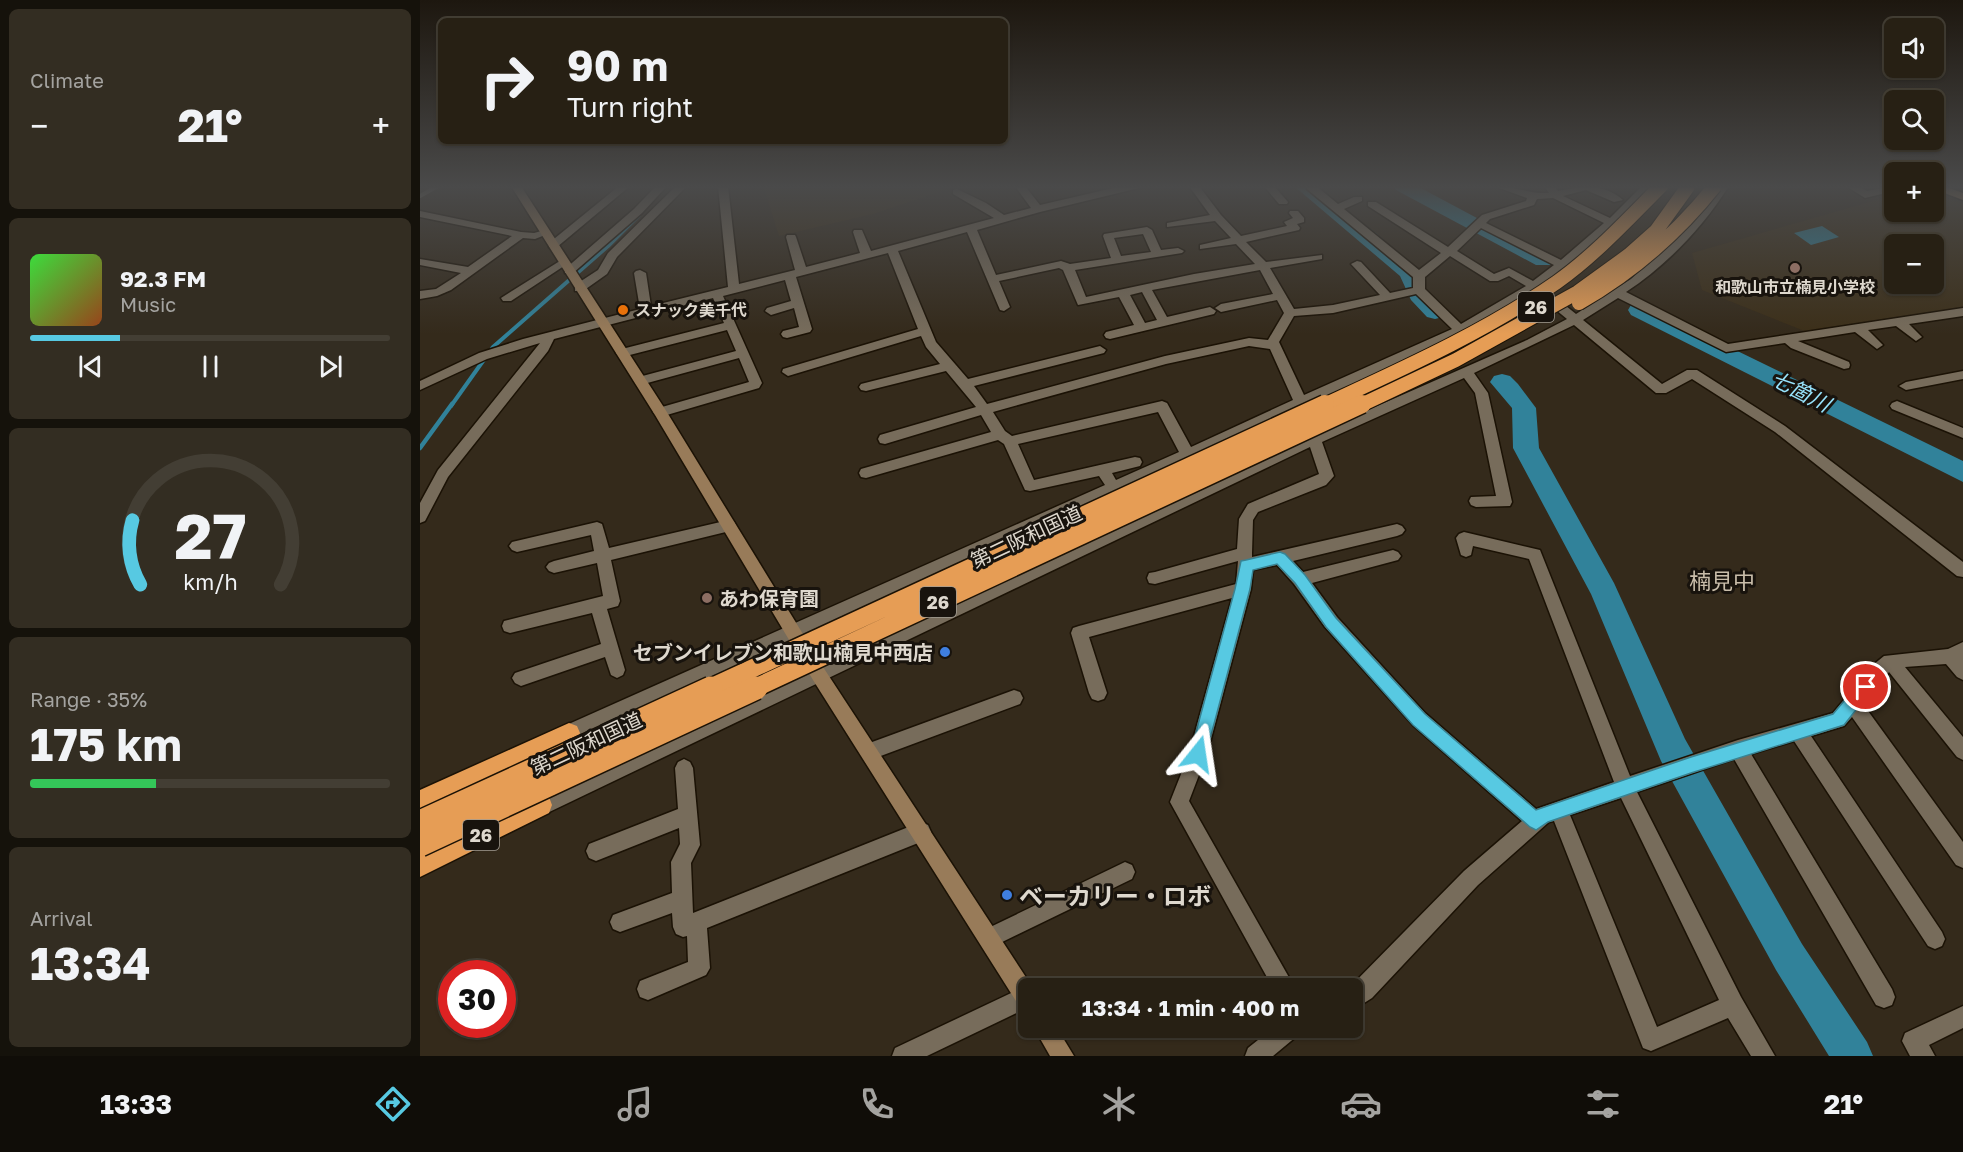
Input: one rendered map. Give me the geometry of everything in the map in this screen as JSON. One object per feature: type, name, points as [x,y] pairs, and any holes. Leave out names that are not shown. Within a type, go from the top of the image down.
[{"type":"highway","name":"26","points":[[1360,388],[1501,318],[1558,281],[1612,235]]},
{"type":"highway","name":"26","points":[[1360,388],[1438,356],[1529,311],[1601,265],[1637,235]]},
{"type":"highway","name":"26","points":[[1461,366],[1578,292],[1629,255],[1651,235]]},
{"type":"highway","name":"26","points":[[1461,366],[1608,287],[1631,272],[1674,235]]},
{"type":"highway","name":"第二阪和国道","points":[[420,845],[1461,366]]},
{"type":"highway","name":"第二阪和国道","points":[[420,822],[1360,388]]},
{"type":"highway","points":[[420,802],[569,733]]},
{"type":"highway","name":"26","points":[[420,865],[542,805]]},
{"type":"street","points":[[420,295],[428,296],[454,283],[521,235]]},
{"type":"street","points":[[547,235],[660,412],[819,675],[1018,983]]},
{"type":"street","points":[[553,245],[565,235]]},
{"type":"street","points":[[571,275],[613,235]]},
{"type":"street","points":[[507,298],[571,275],[603,272],[612,255],[632,235]]},
{"type":"street","points":[[728,235],[734,288]]},
{"type":"street","points":[[859,235],[867,256]]},
{"type":"street","points":[[420,386],[488,354],[549,336],[944,235]]},
{"type":"street","points":[[974,235],[1004,307]]},
{"type":"street","points":[[1113,235],[1108,236],[1117,260]]},
{"type":"street","points":[[1149,235],[1158,255]]},
{"type":"street","points":[[1234,235],[1263,266],[1290,313]]},
{"type":"street","points":[[1204,247],[1260,235]]},
{"type":"street","points":[[1369,235],[1419,276]]},
{"type":"street","points":[[1422,235],[1494,279],[1509,270],[1534,286],[1661,390],[1692,373],[1760,414],[1963,571]]},
{"type":"street","points":[[1416,290],[1419,276],[1466,235]]},
{"type":"street","points":[[1500,235],[1563,265]]},
{"type":"street","points":[[420,793],[569,733],[794,633],[1460,330],[1489,315],[1534,286],[1598,235]]},
{"type":"street","points":[[420,874],[542,805],[1316,439],[1461,366],[1531,343],[1575,320],[1635,281],[1686,235]]},
{"type":"street","points":[[787,334],[806,329],[798,303],[791,237]]},
{"type":"street","points":[[892,249],[930,344],[966,384],[1005,437],[1030,486],[1135,462]]},
{"type":"street","points":[[1068,268],[1178,251]]},
{"type":"street","points":[[992,279],[1061,264],[1068,268],[1083,302],[1123,292],[1318,257]]},
{"type":"street","points":[[420,262],[470,271]]},
{"type":"street","points":[[1357,264],[1387,296]]},
{"type":"street","points":[[640,273],[646,311]]},
{"type":"street","points":[[1145,288],[1164,322]]},
{"type":"street","points":[[1290,313],[1333,309],[1416,290]]},
{"type":"street","points":[[1416,290],[1460,330]]},
{"type":"street","points":[[1123,292],[1141,327]]},
{"type":"street","points":[[1618,292],[1726,348],[1963,312]]},
{"type":"street","points":[[660,412],[756,383],[716,293]]},
{"type":"street","points":[[1110,334],[1281,296]]},
{"type":"street","points":[[771,311],[798,303]]},
{"type":"street","points":[[1278,978],[1179,802],[1198,754],[1243,589],[1246,519],[1253,508],[1321,481],[1326,476],[1316,439],[1273,342],[1290,313]]},
{"type":"street","points":[[1899,322],[1916,337]]},
{"type":"street","points":[[622,353],[731,325]]},
{"type":"street","points":[[1857,328],[1877,345]]},
{"type":"street","points":[[788,372],[924,331]]},
{"type":"street","points":[[420,517],[443,474],[544,348],[549,336]]},
{"type":"street","points":[[1787,338],[1795,345],[1844,365]]},
{"type":"street","points":[[885,439],[985,409],[1162,362],[1249,342],[1274,345]]},
{"type":"street","points":[[966,384],[1100,350]]},
{"type":"street","points":[[640,381],[743,353]]},
{"type":"street","points":[[866,387],[948,366]]},
{"type":"street","points":[[1461,366],[1481,393],[1505,502],[1476,501]]},
{"type":"street","points":[[1906,386],[1963,375]]},
{"type":"street","points":[[866,473],[1005,437],[1162,406],[1188,454]]},
{"type":"street","points":[[1897,406],[1963,433]]},
{"type":"street","points":[[1102,470],[1114,488]]},
{"type":"street","points":[[554,567],[729,526]]},
{"type":"street","points":[[510,626],[612,601],[597,528],[517,546]]},
{"type":"street","points":[[1155,578],[1245,559],[1280,558],[1396,530]]},
{"type":"street","points":[[1466,551],[1464,538],[1535,554],[1625,787],[1733,1005],[1764,1056]]},
{"type":"street","points":[[1300,579],[1393,556]]},
{"type":"street","points":[[1280,558],[1300,579],[1331,622],[1419,719],[1536,821]]},
{"type":"street","points":[[1098,693],[1079,633],[1243,589]]},
{"type":"street","points":[[598,604],[617,670]]},
{"type":"street","points":[[521,678],[611,648]]},
{"type":"street","points":[[1363,991],[1471,878],[1543,815],[1738,749],[1838,720],[1879,670],[1890,661],[1956,653],[1963,672]]},
{"type":"street","points":[[1890,661],[1963,751]]},
{"type":"street","points":[[870,751],[1014,698]]},
{"type":"street","points":[[1853,704],[1963,858]]},
{"type":"street","points":[[1798,732],[1935,939]]},
{"type":"street","points":[[1738,749],[1884,997]]},
{"type":"street","points":[[684,768],[690,845],[681,862],[680,900],[683,927],[921,832]]},
{"type":"street","points":[[1559,810],[1651,1040],[1733,1005]]},
{"type":"street","points":[[596,851],[687,815]]},
{"type":"street","points":[[989,938],[1125,872]]},
{"type":"street","points":[[620,922],[680,900]]},
{"type":"street","points":[[648,989],[699,968],[696,923]]},
{"type":"street","points":[[903,1056],[1018,1004]]},
{"type":"street","points":[[1924,1056],[1913,1041],[1963,1017]]},
{"type":"street","points":[[1051,1038],[1063,1056]]},
{"type":"street","points":[[1256,1056],[1277,1038]]},
{"type":"shaded area","name":"和歌山市立楠見小学校","points":[[1754,235],[1884,235],[1884,294],[1944,294],[1944,235],[1963,235],[1963,309],[1807,332],[1702,290],[1692,253]]},
{"type":"water","points":[[1797,235],[1839,237],[1811,245]]},
{"type":"waterway","points":[[451,406],[493,347],[619,235]]},
{"type":"waterway","points":[[1366,235],[1409,273],[1418,295],[1435,312]]},
{"type":"waterway","name":"七箇川","points":[[1495,235],[1543,261]]},
{"type":"waterway","name":"七箇川","points":[[1639,310],[1963,472]]},
{"type":"waterway","points":[[1502,382],[1518,398],[1524,408],[1526,448],[1604,591],[1673,750],[1789,957],[1853,1056]]},
{"type":"waterway","points":[[420,448],[452,404]]},
{"type":"place","name":"和歌山市立楠見小学校","points":[[1795,268]]},
{"type":"place","name":"スナック美千代","points":[[623,310]]},
{"type":"place","name":"あわ保育園","points":[[707,598]]},
{"type":"place","name":"セブンイレブン和歌山楠見中西店","points":[[945,652]]},
{"type":"place","name":"ベーカリー・ロボ","points":[[1007,895]]},
{"type":"district","name":"楠見中","points":[[1722,580]]},
{"type":"route","points":[[1198,754],[1243,589],[1246,565],[1280,558],[1300,579],[1331,622],[1419,719],[1536,821],[1543,815],[1738,749],[1838,720],[1866,687]]}]
